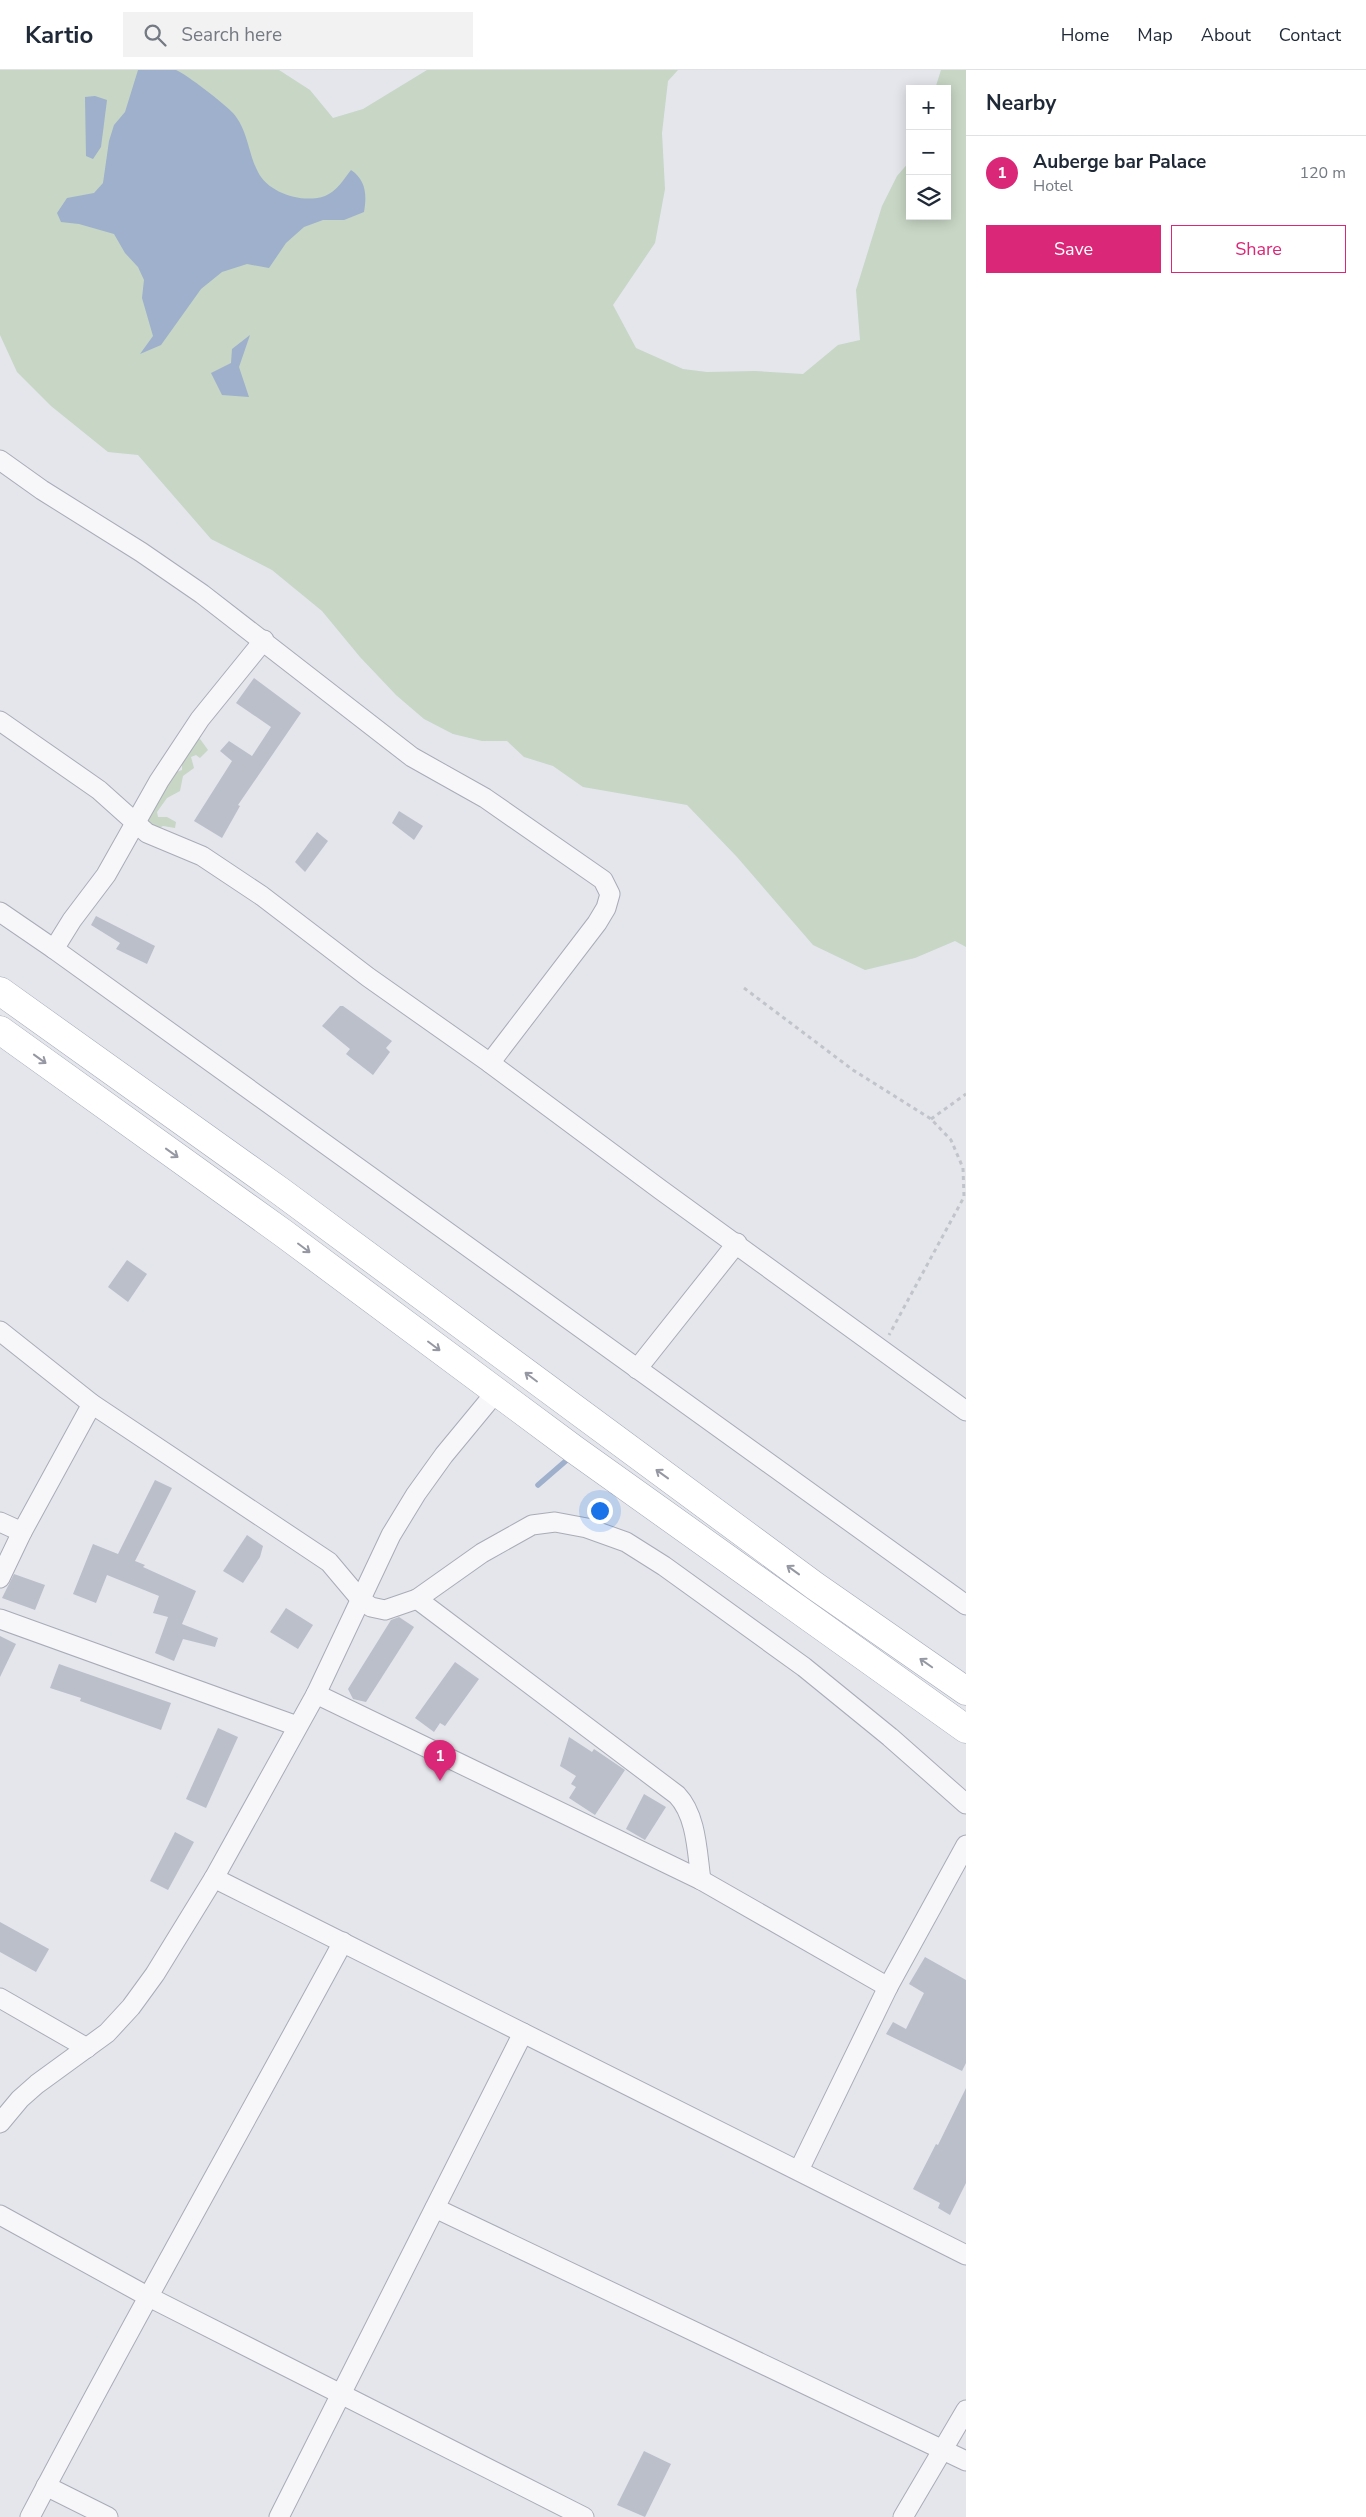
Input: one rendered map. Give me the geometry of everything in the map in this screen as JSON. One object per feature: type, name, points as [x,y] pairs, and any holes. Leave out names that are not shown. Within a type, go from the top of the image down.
[{"type":"main road","points":[[0,991],[280,1191],[815,1586],[966,1691]]},
{"type":"main road","points":[[0,1030],[283,1233],[496,1392],[966,1729]]},
{"type":"street","points":[[0,460],[42,490],[174,574],[264,640],[412,756],[485,798],[603,880],[610,894],[606,908],[597,923],[490,1063]]},
{"type":"street","points":[[54,948],[72,920],[106,875],[159,781],[200,719],[264,640]]},
{"type":"street","points":[[0,721],[98,790],[147,833],[202,856],[242,882],[368,977],[490,1063],[661,1190],[966,1410]]},
{"type":"street","points":[[0,912],[54,948],[966,1605]]},
{"type":"street","points":[[637,1369],[737,1243]]},
{"type":"street","points":[[0,1331],[92,1404],[330,1562],[360,1600],[371,1607],[385,1610],[417,1599],[482,1553],[532,1525],[555,1522],[587,1528],[626,1542],[664,1566],[804,1667],[890,1737],[966,1804]]},
{"type":"street","points":[[0,2123],[20,2099],[37,2084],[107,2033],[131,2007],[155,1974],[214,1878],[316,1694],[391,1535],[416,1494],[496,1392]]},
{"type":"street","points":[[0,1578],[22,1532],[92,1404]]},
{"type":"street","points":[[0,1522],[22,1532]]},
{"type":"street","points":[[417,1599],[677,1795],[686,1804],[691,1818],[701,1880]]},
{"type":"street","points":[[0,1620],[297,1726]]},
{"type":"street","points":[[316,1694],[701,1880],[888,1987]]},
{"type":"street","points":[[799,2170],[888,1987],[966,1845]]},
{"type":"street","points":[[214,1878],[966,2255]]},
{"type":"street","points":[[30,2517],[147,2296],[262,2092],[343,1942]]},
{"type":"street","points":[[0,1998],[87,2048]]},
{"type":"street","points":[[279,2517],[523,2033]]},
{"type":"street","points":[[435,2208],[966,2461]]},
{"type":"street","points":[[0,2215],[147,2296],[584,2517]]},
{"type":"street","points":[[904,2517],[966,2410]]},
{"type":"street","points":[[46,2486],[108,2517]]},
{"type":"path","points":[[744,988],[853,1070],[932,1118],[951,1140],[962,1168],[964,1197],[891,1332],[880,1348]]},
{"type":"path","points":[[932,1118],[966,1094]]},
{"type":"green space","points":[[0,70],[279,70],[310,90],[333,118],[363,109],[427,70],[678,70],[668,81],[662,133],[665,189],[655,243],[613,305],[636,348],[683,369],[707,372],[755,371],[803,374],[838,345],[860,340],[856,290],[882,206],[897,176],[906,166],[906,220],[951,220],[951,85],[936,85],[941,70],[966,70],[966,947],[955,941],[915,958],[865,970],[813,945],[737,857],[687,805],[583,787],[553,766],[524,757],[507,741],[482,741],[453,734],[424,719],[396,695],[360,657],[322,611],[272,570],[211,539],[138,455],[108,452],[51,406],[17,372],[0,335]]},
{"type":"green space","points":[[195,732],[208,750],[200,758],[196,755],[191,757],[194,768],[183,776],[180,791],[167,798],[157,812],[158,817],[167,817],[176,822],[175,828],[163,826],[152,832],[136,809],[143,790],[145,786],[154,780],[182,770],[182,762]]},
{"type":"water","points":[[138,70],[176,70],[181,72],[223,104],[233,113],[242,127],[258,172],[270,186],[278,191],[307,199],[325,196],[343,181],[351,170],[360,178],[365,194],[364,212],[344,220],[323,220],[304,227],[286,243],[269,268],[247,264],[222,272],[201,289],[161,345],[140,354],[153,336],[142,298],[144,280],[138,267],[125,253],[114,234],[79,224],[61,222],[57,213],[67,198],[94,193],[103,183],[109,141],[114,125],[125,112]]},
{"type":"water","points":[[95,96],[107,100],[101,147],[93,159],[86,156],[85,97]]},
{"type":"water","points":[[250,335],[239,367],[249,397],[222,395],[211,373],[231,363],[232,349]]},
{"type":"building","points":[[254,678],[301,713],[238,805],[240,806],[222,838],[194,821],[232,761],[220,751],[229,741],[252,756],[271,727],[236,703]]},
{"type":"building","points":[[399,811],[423,826],[414,840],[392,823]]},
{"type":"building","points":[[317,832],[328,841],[305,872],[295,862]]},
{"type":"building","points":[[96,916],[155,946],[147,964],[116,949],[120,943],[91,925]]},
{"type":"building","points":[[340,1006],[343,1006],[392,1041],[386,1048],[390,1052],[373,1075],[346,1054],[350,1049],[322,1026]]},
{"type":"building","points":[[127,1260],[147,1274],[128,1302],[108,1287]]},
{"type":"building","points":[[155,1480],[172,1488],[135,1561],[145,1565],[143,1567],[196,1591],[182,1624],[218,1638],[215,1647],[183,1639],[174,1661],[155,1653],[168,1617],[153,1613],[159,1596],[107,1575],[96,1603],[73,1594],[93,1544],[118,1554]]},
{"type":"building","points":[[247,1535],[263,1546],[260,1557],[243,1583],[223,1571]]},
{"type":"building","points":[[14,1574],[45,1585],[35,1610],[2,1598]]},
{"type":"building","points":[[286,1608],[313,1625],[298,1649],[270,1632]]},
{"type":"building","points":[[399,1617],[414,1627],[366,1702],[353,1699],[348,1689],[391,1620]]},
{"type":"building","points":[[0,1636],[16,1644],[0,1677]]},
{"type":"building","points":[[455,1662],[479,1679],[445,1726],[440,1723],[434,1732],[415,1718]]},
{"type":"building","points":[[59,1664],[171,1703],[161,1730],[80,1701],[81,1698],[50,1688]]},
{"type":"building","points":[[218,1728],[238,1737],[206,1808],[186,1799]]},
{"type":"building","points":[[569,1737],[592,1752],[594,1749],[625,1770],[595,1815],[569,1798],[576,1787],[571,1784],[576,1776],[560,1766]]},
{"type":"building","points":[[644,1794],[666,1807],[645,1840],[626,1829]]},
{"type":"building","points":[[175,1832],[194,1842],[168,1890],[150,1881]]},
{"type":"building","points":[[0,1922],[49,1949],[36,1972],[0,1952]]},
{"type":"building","points":[[925,1957],[966,1980],[966,2063],[962,2071],[886,2034],[893,2022],[906,2029],[924,1993],[909,1984]]},
{"type":"building","points":[[966,2088],[966,2183],[950,2215],[938,2208],[940,2203],[913,2189],[936,2144],[938,2145]]},
{"type":"building","points":[[644,2451],[671,2464],[645,2517],[617,2505]]},
{"type":"waterway","points":[[538,1485],[568,1459]]},
{"type":"place","name":"Auberge bar Palace","points":[[440,1781]]}]
